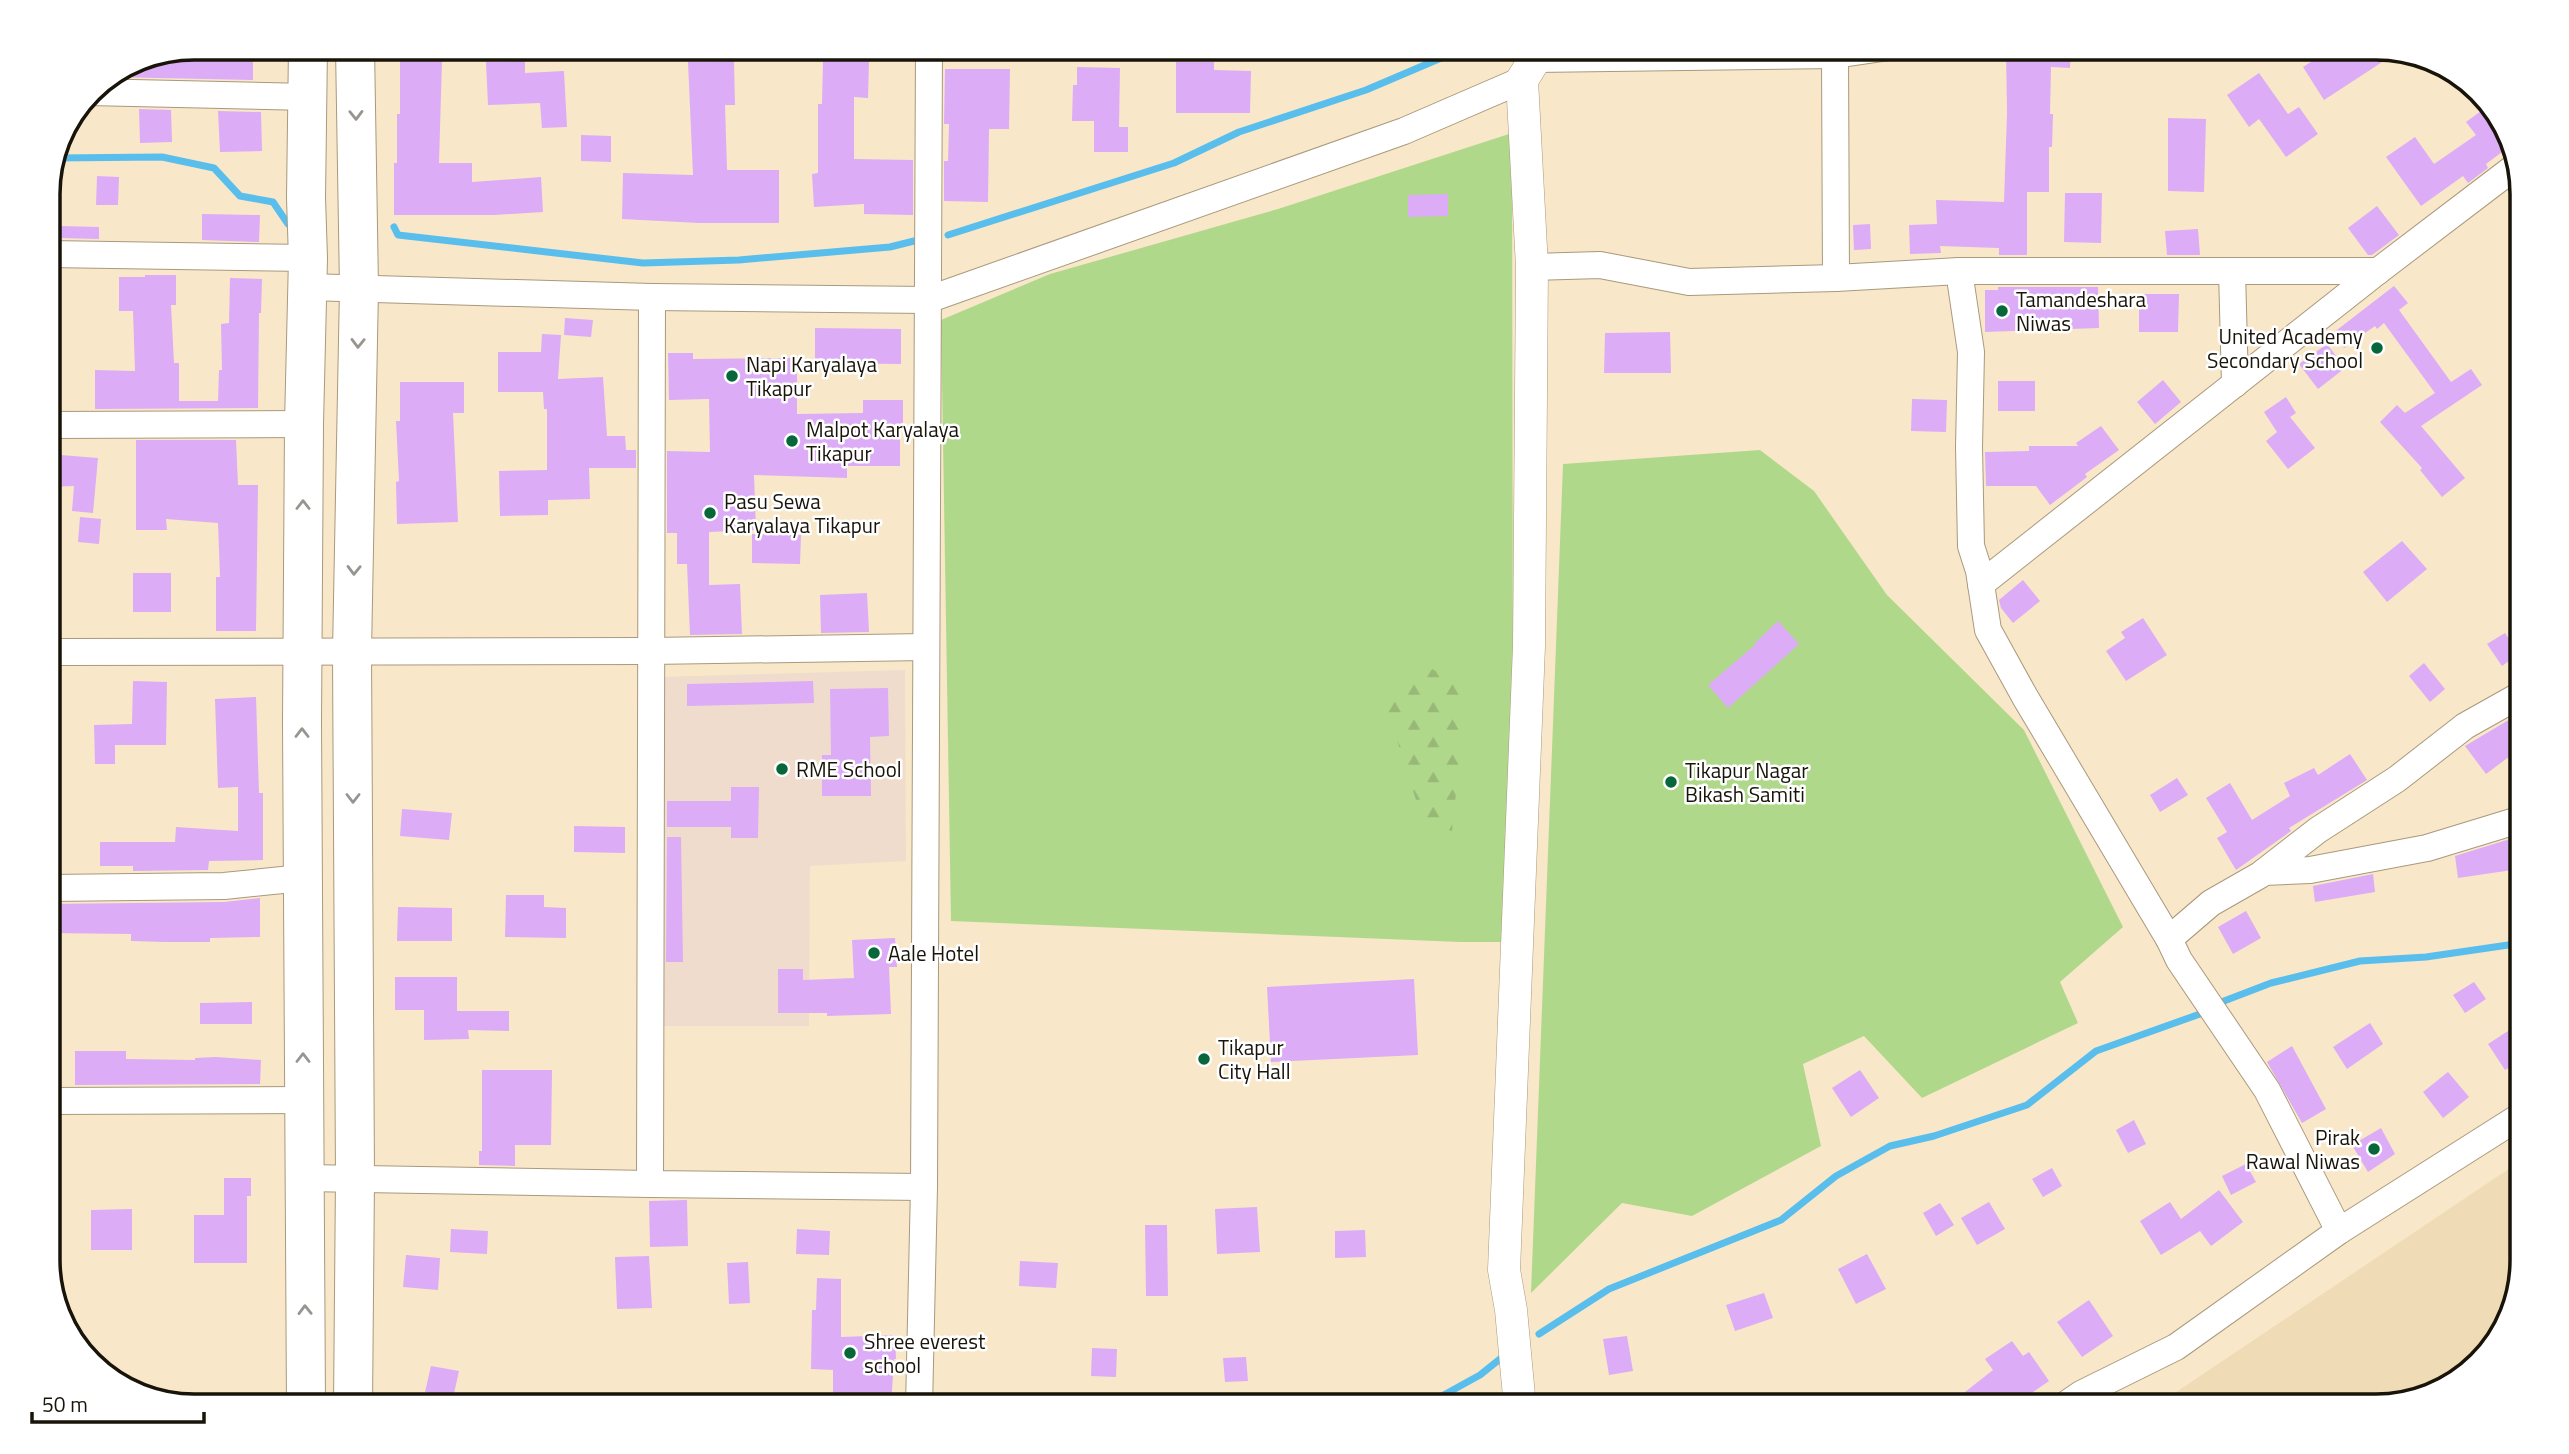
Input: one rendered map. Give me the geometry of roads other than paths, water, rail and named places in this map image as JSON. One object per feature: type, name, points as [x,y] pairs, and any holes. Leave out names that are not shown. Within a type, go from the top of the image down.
[{"type":"main road","points":[[306,1393],[302,652],[308,60]]},
{"type":"main road","points":[[353,1393],[355,1178],[352,652],[359,288],[355,60]]},
{"type":"street","points":[[919,1394],[924,1187],[929,60]]},
{"type":"street","points":[[60,254],[307,263],[359,288],[652,298],[927,300],[1404,131],[1530,62],[1617,60]]},
{"type":"street","points":[[1835,60],[1836,278]]},
{"type":"street","points":[[1518,1394],[1511,1310],[1504,1270],[1529,646],[1530,62]]},
{"type":"street","points":[[106,92],[309,97]]},
{"type":"street","points":[[1981,584],[2378,271],[2508,172]]},
{"type":"street","points":[[1531,267],[1600,265],[1689,282],[1959,271],[2378,271]]},
{"type":"street","points":[[1959,271],[1971,352],[1971,546],[1981,584],[1988,630],[2179,960],[2267,1090],[2339,1231]]},
{"type":"street","points":[[2232,271],[2235,384]]},
{"type":"street","points":[[649,1184],[652,298]]},
{"type":"street","points":[[60,425],[304,424]]},
{"type":"street","points":[[60,652],[649,651],[926,647]]},
{"type":"street","points":[[2169,939],[2211,903],[2264,872],[2318,830],[2397,779],[2465,726],[2509,701]]},
{"type":"street","points":[[2264,872],[2311,870],[2427,848],[2510,822]]},
{"type":"street","points":[[60,888],[224,886],[302,878]]},
{"type":"street","points":[[60,1101],[303,1100]]},
{"type":"street","points":[[2081,1394],[2176,1347],[2339,1231],[2510,1123]]},
{"type":"street","points":[[304,1178],[924,1187]]},
{"type":"waterway","points":[[948,235],[1174,163],[1239,132],[1366,90],[1436,60]]},
{"type":"waterway","points":[[64,158],[162,157],[214,168],[240,196],[273,202],[288,224]]},
{"type":"waterway","points":[[394,227],[398,235],[643,263],[739,260],[890,247],[914,241]]},
{"type":"waterway","points":[[2224,1001],[2271,983],[2360,961],[2426,957],[2510,945]]},
{"type":"waterway","points":[[1539,1334],[1609,1289],[1781,1220],[1836,1176],[1890,1146],[1934,1136],[2027,1105],[2096,1051],[2200,1014]]},
{"type":"waterway","points":[[1446,1394],[1480,1375],[1505,1355]]},
{"type":"place","name":"Tamandeshara Niwas","points":[[2002,311]]},
{"type":"place","name":"United Academy Secondary School","points":[[2377,348]]},
{"type":"place","name":"Napi Karyalaya Tikapur","points":[[732,376]]},
{"type":"place","name":"Malpot Karyalaya Tikapur","points":[[792,441]]},
{"type":"place","name":"Pasu Sewa Karyalaya Tikapur","points":[[710,513]]},
{"type":"place","name":"RME School","points":[[782,769]]},
{"type":"place","name":"Tikapur Nagar Bikash Samiti","points":[[1671,782]]},
{"type":"place","name":"Aale Hotel","points":[[874,953]]},
{"type":"place","name":"Tikapur City Hall","points":[[1204,1059]]},
{"type":"place","name":"Pirak Rawal Niwas","points":[[2374,1149]]},
{"type":"place","name":"Shree everest school","points":[[850,1353]]}]
